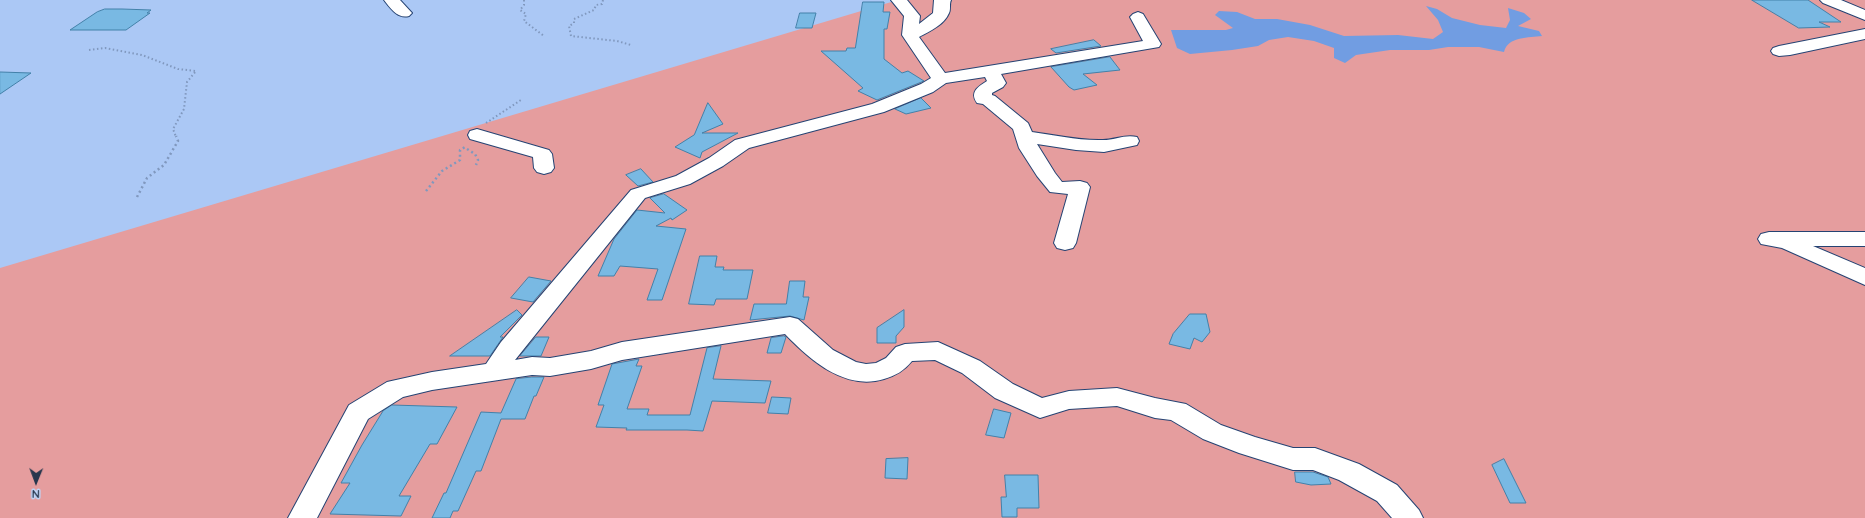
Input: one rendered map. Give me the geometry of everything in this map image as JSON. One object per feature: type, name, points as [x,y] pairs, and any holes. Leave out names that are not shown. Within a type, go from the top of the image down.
[{"type":"street","points":[[392,0],[404,13]]},
{"type":"street","points":[[899,0],[912,16],[910,35],[941,79]]},
{"type":"street","points":[[910,35],[928,25],[942,12],[943,0]]},
{"type":"street","points":[[1828,0],[1865,15]]},
{"type":"street","points":[[494,371],[510,348],[638,194],[683,180],[716,162],[742,144],[878,108],[927,88],[941,79],[1153,44],[1138,16]]},
{"type":"street","points":[[1779,51],[1796,50],[1827,41],[1865,34]]},
{"type":"street","points":[[990,70],[997,83],[983,90],[983,99],[989,100],[1021,127],[1029,148],[1047,176],[1057,188],[1080,187],[1065,242]]},
{"type":"street","points":[[474,136],[542,154],[544,168]]},
{"type":"street","points":[[1024,136],[1076,144],[1104,146],[1130,141]]},
{"type":"street","points":[[1865,239],[1769,239],[1800,248],[1853,270],[1865,278]]},
{"type":"street","points":[[302,518],[358,412],[396,389],[432,381],[494,371],[532,366],[550,367],[591,360],[622,351],[790,325],[807,343],[830,362],[856,372],[876,372],[895,364],[905,353],[938,351],[971,367],[1004,390],[1040,408],[1069,400],[1117,398],[1154,408],[1177,411],[1212,432],[1249,446],[1293,459],[1315,459],[1349,472],[1387,493],[1409,518]]},
{"type":"path","points":[[524,0],[524,5],[520,10],[526,14],[524,21],[544,36]]},
{"type":"path","points":[[603,0],[602,4],[596,6],[594,10],[574,19],[574,23],[569,26],[571,36],[586,40],[621,40],[631,45]]},
{"type":"path","points":[[90,50],[105,48],[142,55],[178,69],[196,71],[187,82],[184,109],[173,129],[178,141],[164,165],[147,178],[137,197]]},
{"type":"path","points":[[426,191],[442,171],[460,160],[460,150],[474,136],[521,100]]},
{"type":"shaded area","points":[[898,0],[1865,0],[1865,518],[0,518],[0,268]]},
{"type":"water","points":[[1426,6],[1437,9],[1452,18],[1480,25],[1506,28],[1510,20],[1508,8],[1524,13],[1531,19],[1518,26],[1539,31],[1542,36],[1514,40],[1506,47],[1504,52],[1479,47],[1448,47],[1429,50],[1390,50],[1356,55],[1345,63],[1334,58],[1334,48],[1314,41],[1288,37],[1269,40],[1258,46],[1190,54],[1177,48],[1171,30],[1226,30],[1233,28],[1215,15],[1219,11],[1237,12],[1255,19],[1277,19],[1310,25],[1344,36],[1398,35],[1433,39],[1443,32],[1438,20]]},
{"type":"building","points":[[1752,0],[1808,0],[1841,22],[1819,22],[1830,27],[1799,28]]},
{"type":"building","points":[[863,2],[884,2],[883,12],[890,12],[887,29],[884,29],[884,59],[902,73],[908,71],[924,81],[877,100],[858,91],[863,88],[821,51],[846,51],[847,48],[855,48]]},
{"type":"building","points":[[105,9],[151,10],[147,13],[150,13],[126,30],[70,30],[97,12]]},
{"type":"building","points":[[800,13],[816,13],[812,28],[796,28]]},
{"type":"building","points":[[1094,40],[1101,46],[1056,53],[1051,49]]},
{"type":"building","points":[[1110,57],[1120,70],[1083,74],[1097,85],[1074,90],[1069,87],[1051,67]]},
{"type":"building","points":[[0,72],[31,73],[0,94]]},
{"type":"building","points":[[921,98],[931,108],[906,114],[895,109]]},
{"type":"building","points":[[708,103],[723,124],[702,133],[738,133],[702,152],[700,158],[675,147],[694,135]]},
{"type":"building","points":[[641,169],[653,182],[638,186],[626,175]]},
{"type":"building","points":[[664,194],[687,210],[672,220],[671,218],[656,226],[686,229],[662,300],[647,300],[658,269],[620,266],[614,276],[598,276],[614,239],[637,210],[665,213],[650,198]]},
{"type":"building","points":[[700,256],[717,256],[715,267],[724,267],[723,270],[753,270],[747,299],[716,299],[714,305],[689,304]]},
{"type":"building","points":[[529,277],[551,281],[533,302],[511,298]]},
{"type":"building","points":[[790,281],[805,281],[803,297],[809,297],[804,320],[790,316],[750,320],[754,304],[786,304]]},
{"type":"building","points":[[517,310],[522,315],[500,337],[503,337],[490,356],[450,356]]},
{"type":"building","points":[[904,310],[904,327],[896,336],[896,343],[877,343],[877,328]]},
{"type":"building","points":[[1190,314],[1206,314],[1210,332],[1202,342],[1194,338],[1190,349],[1169,344],[1173,334]]},
{"type":"building","points":[[536,337],[549,337],[541,356],[520,356]]},
{"type":"building","points":[[786,337],[781,353],[767,353],[771,338]]},
{"type":"building","points":[[721,346],[713,379],[771,381],[765,403],[712,401],[703,431],[626,430],[627,428],[596,427],[604,405],[598,405],[612,364],[639,359],[636,366],[642,366],[627,409],[649,409],[647,415],[690,415],[707,348]]},
{"type":"building","points":[[544,377],[536,396],[534,396],[525,419],[501,419],[481,471],[476,471],[458,511],[453,511],[450,518],[432,518],[444,493],[446,493],[481,412],[501,413],[516,379]]},
{"type":"building","points":[[772,397],[791,398],[788,414],[768,413]]},
{"type":"building","points":[[392,405],[457,407],[437,444],[430,444],[399,496],[411,496],[401,516],[330,514],[350,483],[341,483],[362,445],[383,411]]},
{"type":"building","points":[[994,409],[1011,413],[1004,438],[986,435]]},
{"type":"building","points":[[908,458],[907,479],[885,478],[886,459]]},
{"type":"building","points":[[1504,459],[1526,503],[1510,503],[1492,465]]},
{"type":"building","points":[[1295,472],[1313,472],[1328,477],[1331,484],[1311,485],[1296,482]]},
{"type":"building","points":[[1005,475],[1038,475],[1039,508],[1017,508],[1017,517],[1002,517],[1001,497],[1006,497]]}]
